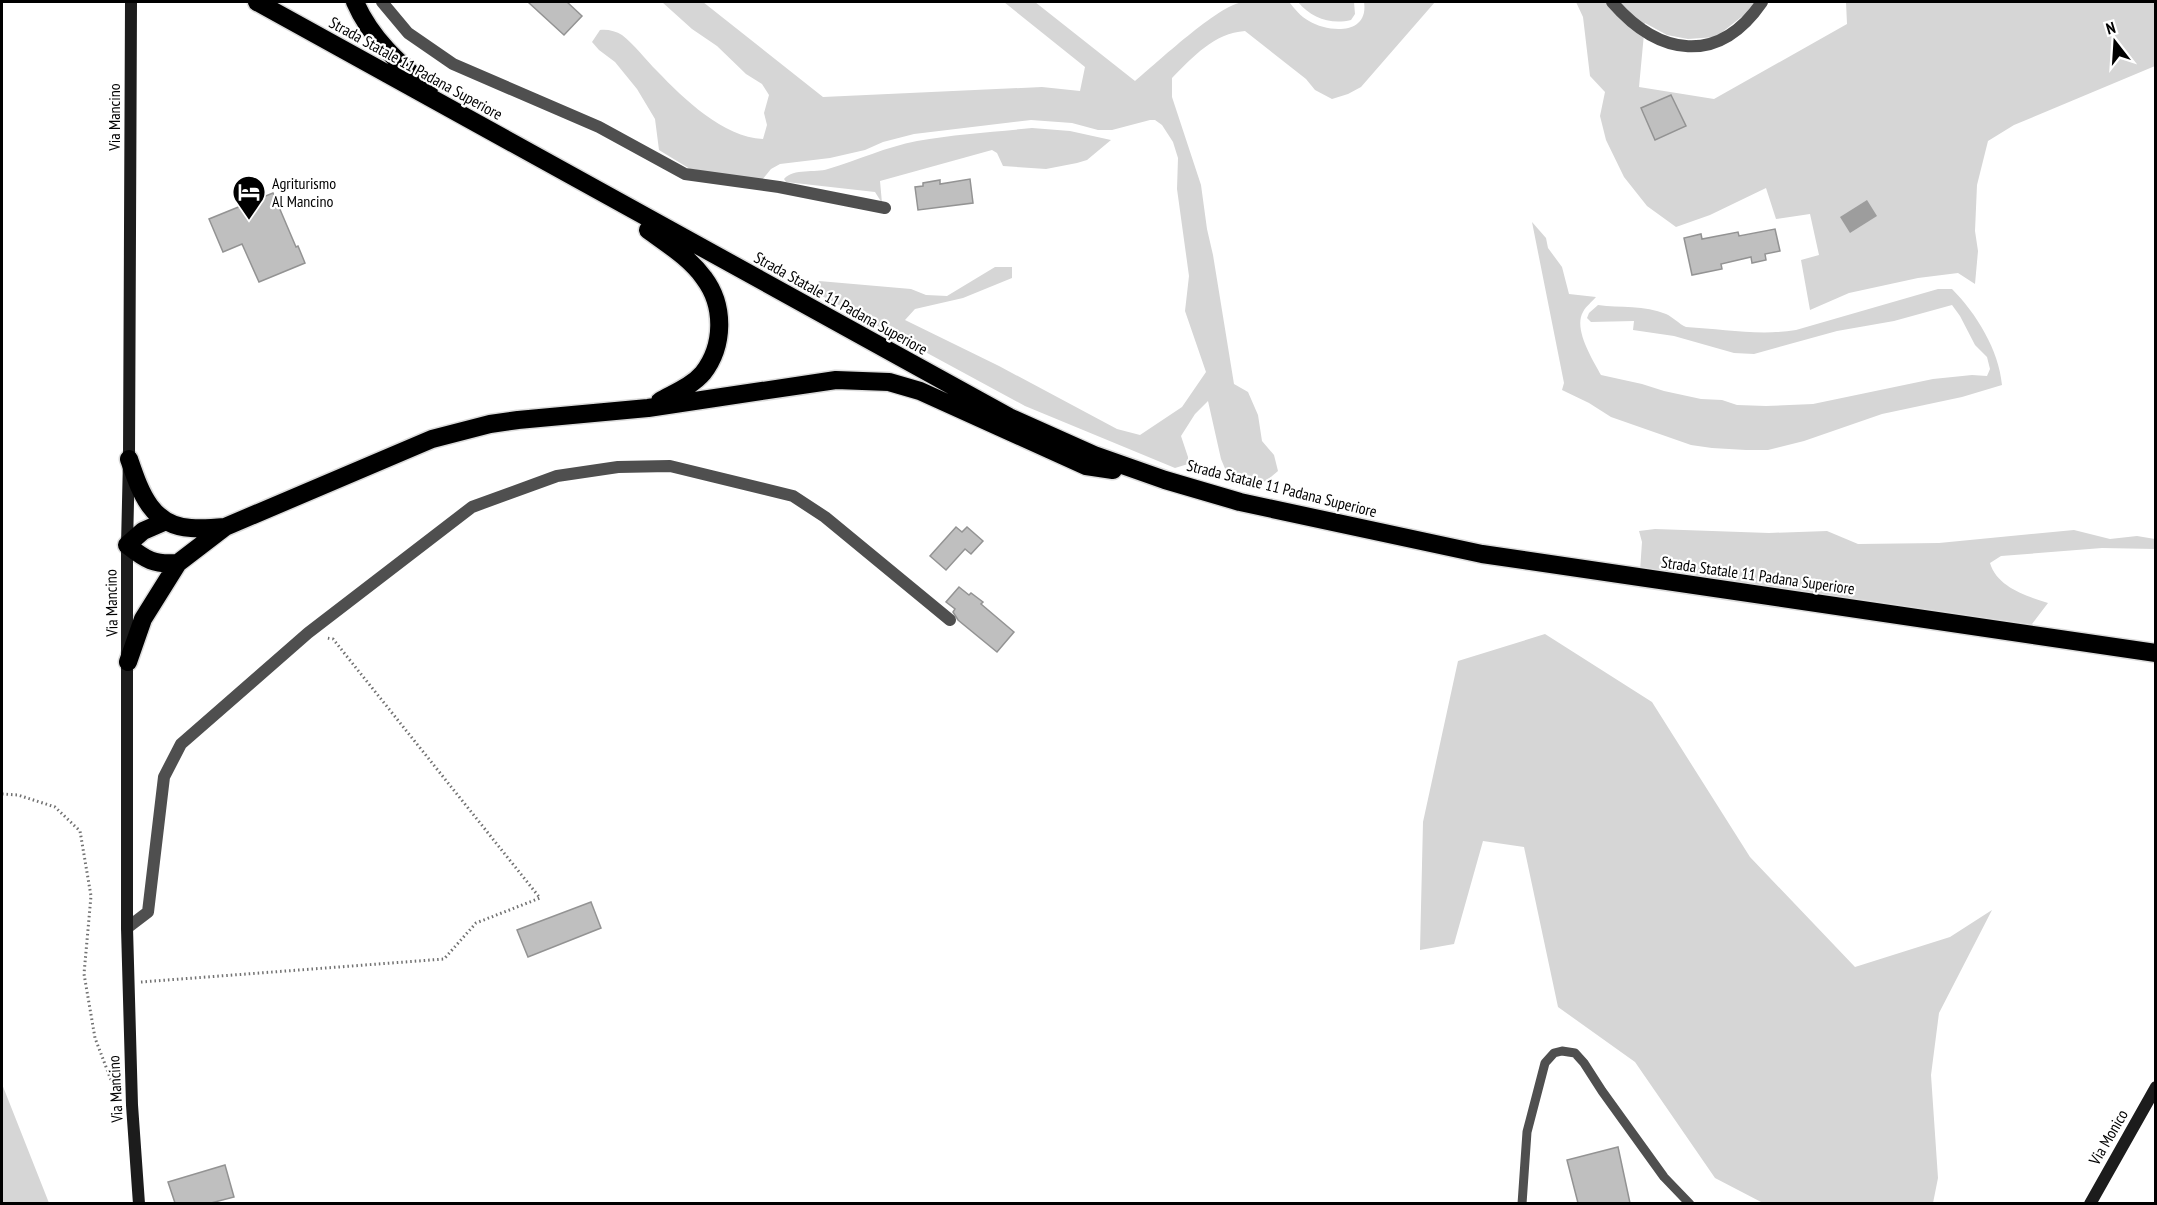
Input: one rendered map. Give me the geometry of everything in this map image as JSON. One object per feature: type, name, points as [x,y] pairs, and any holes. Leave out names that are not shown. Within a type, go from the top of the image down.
[{"type":"highway","name":"Strada Statale 11 Padana Superiore","points":[[257,2],[1009,417],[1094,454],[1165,480],[1240,502],[1482,554],[2156,653]]},
{"type":"highway","points":[[355,2],[375,37],[393,58],[455,112]]},
{"type":"highway","points":[[600,193],[683,256],[705,278],[717,304],[720,328],[715,352],[702,374],[683,389],[648,408]]},
{"type":"highway","points":[[128,662],[143,620],[178,563],[225,527],[402,451],[463,430],[518,420],[648,408],[836,380],[889,382],[920,391],[1086,466],[1165,480]]},
{"type":"highway","points":[[129,459],[140,491],[151,508],[166,521],[189,528],[225,527]]},
{"type":"highway","points":[[166,521],[142,531],[127,545],[146,560],[163,564],[178,563]]},
{"type":"main road","name":"Via Mancino","points":[[131,2],[127,983],[139,1203]]},
{"type":"main road","name":"Via Monico","points":[[2090,1203],[2156,1087]]},
{"type":"street","points":[[382,2],[408,33],[453,64],[599,127],[685,174],[779,187],[885,208]]},
{"type":"street","points":[[1612,2],[1628,20],[1644,32],[1678,46],[1708,46],[1729,34],[1754,14],[1762,2]]},
{"type":"street","points":[[127,928],[148,912],[164,777],[181,744],[308,633],[472,507],[557,476],[628,466],[670,466],[793,496],[825,517],[950,620]]},
{"type":"lane","points":[[1522,1203],[1527,1132],[1545,1063],[1554,1053],[1562,1052],[1575,1053],[1584,1063],[1664,1177],[1690,1203]]},
{"type":"path","points":[[127,983],[444,959],[476,923],[540,898],[333,639],[308,633]]},
{"type":"path","points":[[2,794],[18,795],[55,807],[80,831],[91,896],[84,974],[95,1038],[111,1080],[119,1093]]},
{"type":"shaded area","points":[[662,2],[703,2],[823,97],[1042,87],[1080,91],[1085,67],[1004,2],[1035,2],[1135,81],[1219,13],[1243,2],[1289,2],[1300,15],[1309,21],[1337,29],[1354,26],[1360,21],[1364,13],[1364,2],[1435,2],[1361,87],[1332,99],[1315,90],[1306,79],[1245,31],[1223,36],[1214,41],[1196,54],[1172,78],[1172,97],[1201,185],[1234,384],[1248,392],[1258,415],[1262,441],[1274,455],[1278,471],[1266,481],[1242,486],[1229,478],[1221,459],[1208,401],[1195,414],[1181,436],[1188,464],[1175,468],[1025,406],[822,296],[816,286],[819,281],[911,289],[926,295],[947,296],[995,267],[1012,267],[1012,278],[963,298],[915,309],[905,320],[999,366],[1117,429],[1140,435],[1182,407],[1206,372],[1185,311],[1189,276],[1177,189],[1178,158],[1173,142],[1162,125],[1155,120],[1150,120],[1112,130],[1098,130],[1072,123],[1031,120],[914,134],[883,142],[865,150],[830,158],[780,164],[771,169],[762,180],[690,169],[659,150],[655,119],[637,89],[615,62],[592,42],[600,30],[617,32],[622,35],[668,82],[705,115],[748,137],[763,139],[767,125],[764,113],[769,95],[762,84],[746,74],[717,46],[692,29]]},
{"type":"shaded area","points":[[1298,2],[1354,2],[1355,14],[1351,20],[1329,21],[1315,16]]},
{"type":"shaded area","points":[[1576,2],[1757,2],[1716,37],[1688,39],[1667,35],[1645,23],[1639,87],[1714,99],[1847,24],[1846,2],[2155,2],[2155,66],[2014,125],[1988,141],[1977,185],[1975,231],[1978,251],[1975,284],[1958,273],[1918,278],[1849,293],[1810,310],[1801,260],[1819,255],[1810,214],[1776,219],[1766,188],[1710,215],[1676,227],[1647,206],[1624,177],[1606,140],[1600,116],[1605,92],[1590,76],[1583,17]]},
{"type":"shaded area","points":[[1032,128],[1070,131],[1111,140],[1087,160],[1046,169],[1003,166],[997,153],[992,150],[880,181],[882,203],[875,192],[786,182],[784,179],[793,173],[828,169],[917,141]]},
{"type":"shaded area","points":[[1867,200],[1877,216],[1850,233],[1840,217]]},
{"type":"shaded area","points":[[1532,222],[1546,238],[1548,248],[1562,267],[1569,294],[1596,297],[1583,312],[1580,327],[1585,344],[1601,375],[1701,399],[1722,400],[1737,405],[1766,406],[1813,404],[1933,379],[1972,375],[1987,376],[1990,369],[1987,357],[1975,345],[1952,305],[1894,321],[1837,331],[1754,354],[1734,353],[1674,336],[1633,330],[1634,321],[1591,322],[1587,318],[1598,305],[1632,307],[1658,311],[1686,327],[1782,332],[1938,289],[1952,289],[1970,309],[1985,333],[1996,359],[2002,385],[1962,397],[1882,414],[1804,441],[1768,450],[1691,445],[1611,417],[1562,390],[1564,383]]},
{"type":"shaded area","points":[[1655,529],[1769,533],[1827,531],[1858,544],[1939,543],[2074,530],[2110,539],[2137,536],[2155,539],[2156,549],[2102,548],[2001,556],[1990,563],[1999,578],[2013,589],[2048,603],[2029,628],[1640,571],[1642,542],[1639,531]]},
{"type":"shaded area","points":[[1545,634],[1652,702],[1750,857],[1855,967],[1950,937],[1992,910],[1939,1013],[1931,1075],[1938,1178],[1933,1203],[1763,1203],[1715,1178],[1635,1062],[1558,1007],[1524,847],[1483,841],[1454,944],[1420,950],[1423,822],[1458,661]]},
{"type":"shaded area","points":[[2,1084],[49,1203],[2,1203]]},
{"type":"building","points":[[528,2],[567,2],[582,16],[564,35]]},
{"type":"building","points":[[1671,95],[1686,126],[1655,140],[1641,108]]},
{"type":"building","points":[[970,179],[973,203],[918,210],[915,187],[940,180],[940,184]]},
{"type":"building","points":[[273,193],[305,263],[259,282],[242,244],[223,252],[209,219]]},
{"type":"building","points":[[1775,229],[1780,251],[1765,254],[1766,260],[1752,263],[1751,257],[1721,264],[1722,269],[1692,275],[1684,238],[1701,234],[1702,239],[1738,232],[1739,236]]},
{"type":"building","points":[[956,527],[962,532],[967,527],[983,541],[971,554],[965,549],[946,570],[930,556]]},
{"type":"building","points":[[959,587],[983,602],[981,604],[1014,632],[997,652],[958,620],[953,612],[955,609],[946,602]]},
{"type":"building","points":[[591,902],[601,928],[528,957],[517,930]]},
{"type":"building","points":[[1618,1147],[1630,1203],[1578,1203],[1567,1160]]},
{"type":"building","points":[[225,1165],[234,1197],[211,1203],[175,1203],[168,1182]]},
{"type":"place","name":"Agriturismo Al Mancino","points":[[249,221]]}]
